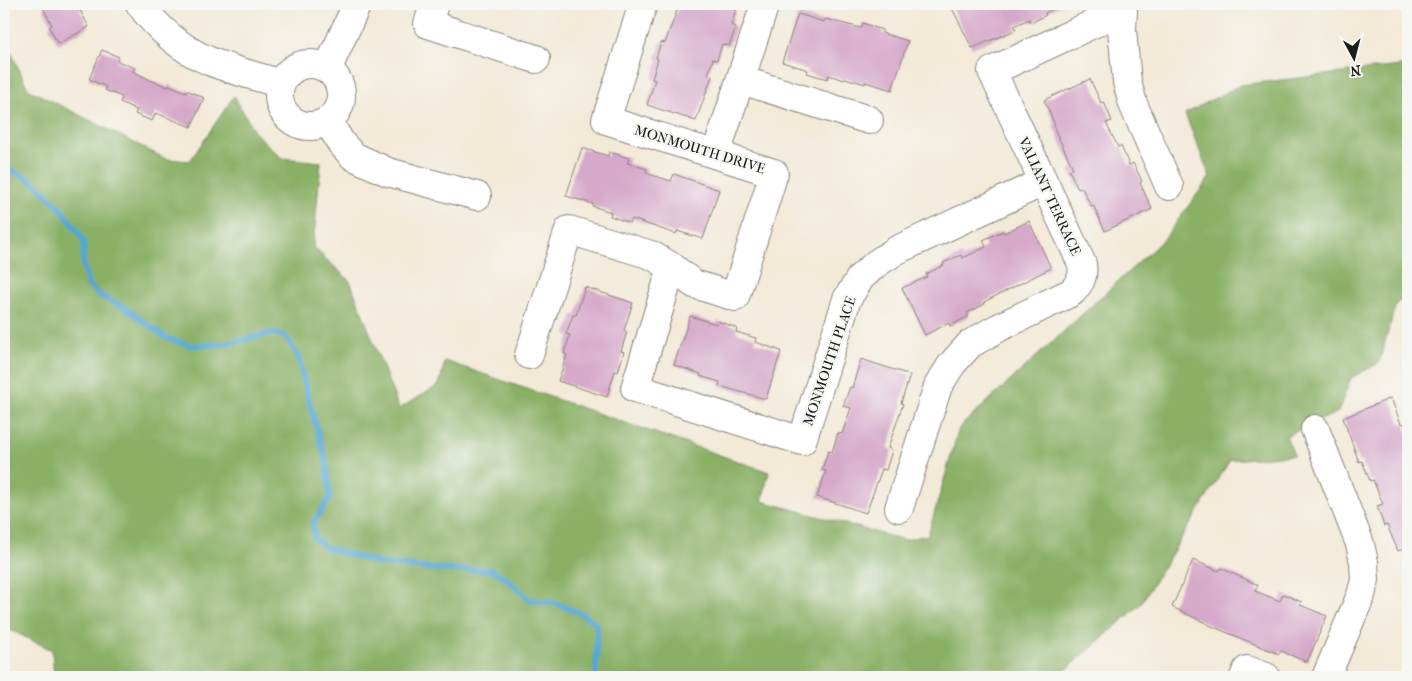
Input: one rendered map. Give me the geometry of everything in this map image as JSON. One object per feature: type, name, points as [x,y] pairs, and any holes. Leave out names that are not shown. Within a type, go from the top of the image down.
[{"type":"street","points":[[140,4],[149,16],[176,42],[207,60],[281,84]]},
{"type":"street","points":[[328,68],[357,4]]},
{"type":"street","points":[[434,4],[428,24],[536,59]]},
{"type":"street","name":"MONMOUTH DRIVE","points":[[529,355],[569,230],[651,255],[672,267],[694,284],[735,297],[774,172],[606,120],[643,4]]},
{"type":"street","points":[[716,154],[765,4]]},
{"type":"street","points":[[1122,7],[1122,30],[1128,82],[1133,104],[1169,186]]},
{"type":"street","name":"VALIANT TERRACE","points":[[899,508],[938,386],[952,364],[970,344],[998,328],[1072,292],[1081,283],[1082,264],[992,71],[1122,7]]},
{"type":"street","points":[[304,64],[315,64],[328,68],[337,77],[341,88],[342,100],[337,113],[328,121],[313,127],[294,122],[286,116],[280,105],[278,94],[287,73],[304,64]]},
{"type":"street","points":[[741,80],[869,120]]},
{"type":"street","points":[[328,121],[341,143],[353,156],[388,172],[477,196]]},
{"type":"street","name":"MONMOUTH PLACE","points":[[672,267],[635,388],[802,442],[848,300],[861,277],[877,262],[897,250],[1043,182]]},
{"type":"street","points":[[1315,429],[1360,544],[1364,562],[1364,580],[1361,595],[1326,677]]},
{"type":"street","points":[[1244,677],[1248,670],[1266,677]]},
{"type":"green space","points":[[4,37],[28,89],[166,159],[190,161],[234,96],[255,133],[282,158],[321,162],[313,247],[350,281],[399,409],[439,385],[445,361],[769,472],[762,501],[904,540],[928,535],[959,428],[1164,239],[1210,177],[1185,114],[1240,85],[1408,65],[1408,294],[1396,304],[1379,363],[1351,378],[1338,412],[1286,436],[1294,455],[1230,460],[1140,605],[1065,671],[1062,677],[54,677],[52,650],[4,627]]},
{"type":"building","points":[[45,4],[80,4],[83,9],[80,10],[89,27],[58,44],[49,27],[52,25],[43,8],[46,6]]},
{"type":"building","points":[[684,4],[738,4],[731,25],[736,27],[729,46],[722,44],[717,60],[713,59],[708,75],[712,76],[696,121],[647,105],[655,80],[652,79],[661,42],[665,43],[678,8],[682,9]]},
{"type":"building","points":[[950,4],[1065,4],[1045,13],[1046,15],[1031,23],[1029,19],[1014,26],[1016,30],[972,48]]},
{"type":"building","points":[[798,14],[824,22],[825,19],[861,28],[863,23],[882,30],[882,33],[908,41],[892,90],[865,82],[865,84],[845,78],[844,80],[829,75],[827,79],[807,73],[808,70],[782,62]]},
{"type":"building","points":[[102,50],[119,57],[117,61],[135,68],[133,71],[150,80],[186,92],[187,90],[204,98],[191,127],[156,113],[152,121],[135,114],[137,110],[120,102],[122,97],[105,90],[106,87],[89,79]]},
{"type":"building","points":[[1090,79],[1101,103],[1104,102],[1112,121],[1106,123],[1118,147],[1121,146],[1129,165],[1133,163],[1152,209],[1105,231],[1093,205],[1091,206],[1082,188],[1078,189],[1069,170],[1073,168],[1053,126],[1055,125],[1044,100]]},
{"type":"building","points":[[582,148],[608,156],[609,152],[629,158],[627,163],[647,169],[646,173],[671,181],[674,174],[719,190],[703,239],[677,231],[676,234],[632,219],[630,223],[610,216],[611,212],[592,206],[593,204],[566,196]]},
{"type":"building","points":[[1029,221],[1051,268],[984,302],[985,304],[967,313],[969,316],[950,326],[949,323],[925,335],[902,288],[927,277],[926,274],[944,265],[943,263],[961,255],[963,258],[986,247],[983,240],[1003,231],[1004,233]]},
{"type":"building","points":[[585,287],[633,303],[624,330],[627,332],[621,351],[624,352],[618,372],[615,371],[607,397],[558,381],[567,355],[564,354],[570,335],[566,334],[573,315],[576,315]]},
{"type":"building","points":[[690,316],[717,324],[718,321],[737,328],[736,332],[756,338],[755,342],[781,351],[766,399],[719,386],[720,382],[674,365]]},
{"type":"building","points":[[861,359],[910,375],[901,403],[903,404],[888,448],[892,450],[886,470],[882,469],[866,513],[817,497],[826,471],[822,470],[828,451],[832,452],[838,433],[842,434],[851,408],[843,406],[850,387],[852,388]]},
{"type":"building","points":[[1391,398],[1401,424],[1404,423],[1408,434],[1408,547],[1398,551],[1387,525],[1384,526],[1377,506],[1383,504],[1373,480],[1370,481],[1362,461],[1359,462],[1343,418]]},
{"type":"building","points":[[1193,560],[1219,571],[1221,568],[1258,585],[1255,591],[1280,601],[1283,594],[1302,602],[1300,605],[1327,616],[1307,662],[1281,651],[1279,654],[1216,628],[1172,607]]},
{"type":"waterway","points":[[4,167],[32,181],[60,208],[78,232],[84,242],[83,264],[88,285],[99,295],[125,308],[166,338],[191,346],[227,344],[272,333],[286,337],[298,356],[326,461],[330,498],[313,523],[314,538],[326,548],[381,564],[444,570],[492,570],[505,578],[530,600],[554,603],[582,614],[597,625],[596,677]]}]
